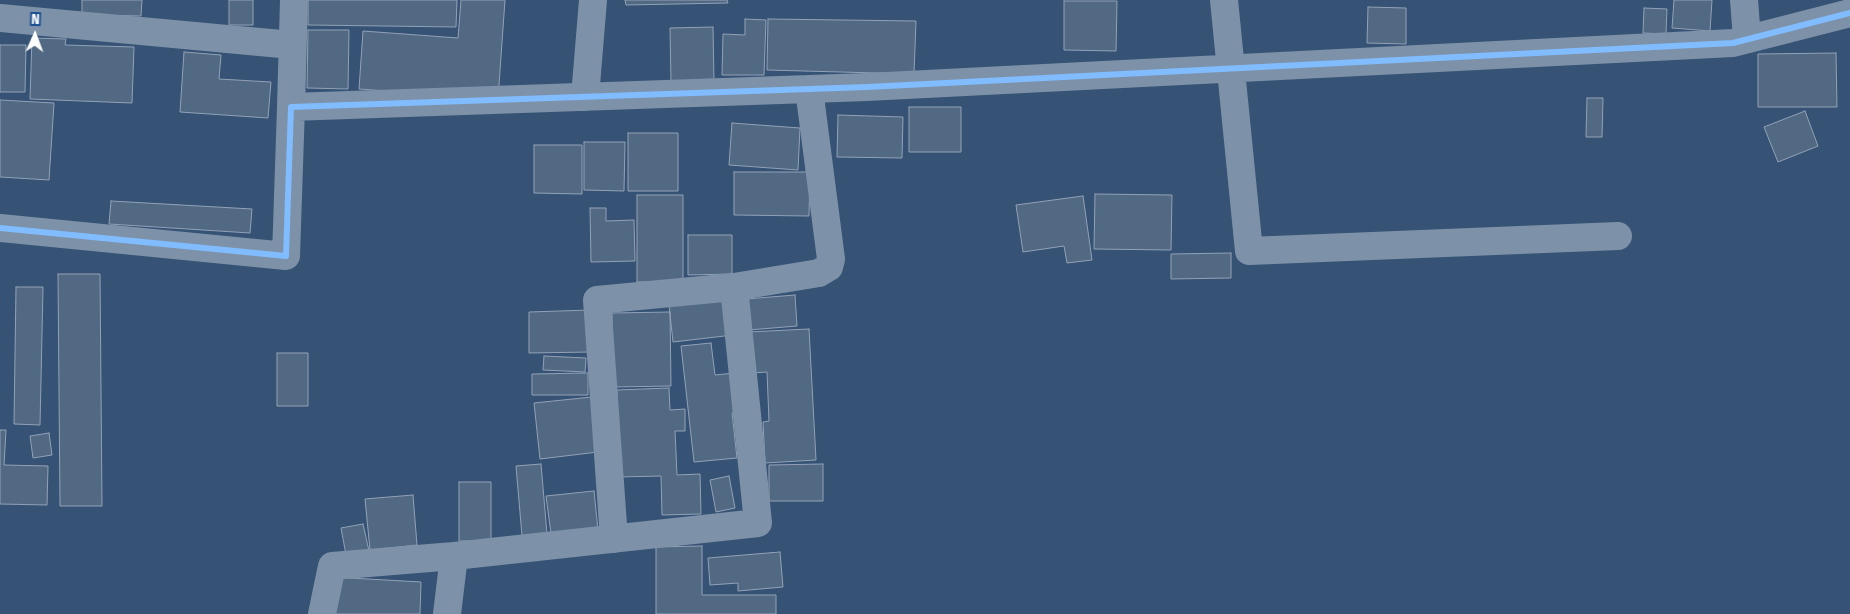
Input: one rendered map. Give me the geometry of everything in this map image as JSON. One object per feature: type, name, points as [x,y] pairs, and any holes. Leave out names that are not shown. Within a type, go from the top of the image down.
[{"type":"street","points":[[0,228],[286,256],[294,0]]},
{"type":"street","points":[[585,97],[593,0]]},
{"type":"street","points":[[1224,0],[1248,251],[1618,236]]},
{"type":"street","points":[[1744,0],[1746,39]]},
{"type":"street","points":[[291,107],[809,89],[1733,43],[1850,13]]},
{"type":"street","points":[[0,18],[292,45]]},
{"type":"street","points":[[614,539],[597,300],[734,287],[819,273],[829,267],[831,259],[809,89]]},
{"type":"street","points":[[322,614],[332,566],[454,556],[758,523],[734,287]]},
{"type":"street","points":[[447,614],[454,556]]},
{"type":"building","points":[[82,0],[142,0],[141,16],[82,15]]},
{"type":"building","points":[[229,0],[253,0],[253,25],[229,25]]},
{"type":"building","points":[[308,0],[457,0],[456,27],[308,25]]},
{"type":"building","points":[[461,0],[505,0],[498,99],[359,89],[363,31],[458,38]]},
{"type":"building","points":[[625,0],[727,0],[728,3],[626,5]]},
{"type":"building","points":[[1674,0],[1712,0],[1710,31],[1672,28]]},
{"type":"building","points":[[1064,1],[1117,1],[1116,51],[1064,50]]},
{"type":"building","points":[[1368,7],[1406,8],[1406,44],[1367,43]]},
{"type":"building","points":[[1644,8],[1667,9],[1666,34],[1643,33]]},
{"type":"building","points":[[745,19],[766,20],[764,75],[722,75],[723,34],[745,35]]},
{"type":"building","points":[[768,19],[916,21],[914,74],[767,70]]},
{"type":"building","points":[[713,27],[714,81],[671,82],[670,28]]},
{"type":"building","points":[[308,30],[349,30],[348,89],[307,88]]},
{"type":"building","points":[[32,38],[66,39],[65,45],[134,47],[132,103],[30,99]]},
{"type":"building","points":[[0,45],[26,45],[25,92],[0,92]]},
{"type":"building","points":[[184,52],[221,55],[219,79],[271,82],[268,118],[180,112]]},
{"type":"building","points":[[1836,53],[1837,107],[1758,107],[1758,54]]},
{"type":"building","points":[[1587,98],[1603,98],[1602,137],[1586,137]]},
{"type":"building","points":[[0,100],[54,103],[49,180],[0,177]]},
{"type":"building","points":[[909,107],[961,107],[961,152],[909,152]]},
{"type":"building","points":[[1805,111],[1818,146],[1778,162],[1764,127]]},
{"type":"building","points":[[838,115],[903,117],[902,158],[837,157]]},
{"type":"building","points":[[732,123],[800,128],[798,170],[729,165]]},
{"type":"building","points":[[628,133],[678,133],[678,191],[628,191]]},
{"type":"building","points":[[584,142],[625,142],[624,191],[584,190]]},
{"type":"building","points":[[534,145],[582,145],[582,194],[534,193]]},
{"type":"building","points":[[734,172],[810,172],[809,216],[734,215]]},
{"type":"building","points":[[1095,194],[1172,195],[1171,250],[1094,249]]},
{"type":"building","points":[[637,195],[683,195],[683,282],[637,282]]},
{"type":"building","points":[[1083,196],[1092,260],[1067,263],[1064,246],[1023,252],[1016,205]]},
{"type":"building","points":[[111,201],[252,209],[250,233],[109,224]]},
{"type":"building","points":[[590,208],[606,208],[606,221],[634,220],[635,261],[591,262]]},
{"type":"building","points":[[688,235],[732,235],[732,274],[688,275]]},
{"type":"building","points":[[1231,253],[1231,278],[1171,279],[1171,254]]},
{"type":"building","points":[[58,274],[100,274],[102,506],[60,506]]},
{"type":"building","points":[[16,287],[43,287],[40,425],[14,424]]},
{"type":"building","points":[[795,295],[797,326],[749,330],[746,299]]},
{"type":"building","points":[[728,298],[733,335],[673,342],[669,305]]},
{"type":"building","points":[[590,310],[591,352],[529,353],[529,312]]},
{"type":"building","points":[[670,312],[671,386],[613,387],[612,313]]},
{"type":"building","points":[[809,329],[816,460],[765,463],[763,422],[769,421],[767,372],[751,373],[748,332]]},
{"type":"building","points":[[711,343],[715,375],[735,373],[739,412],[732,413],[737,458],[694,462],[681,346]]},
{"type":"building","points":[[277,353],[308,353],[308,406],[277,406]]},
{"type":"building","points":[[544,356],[586,358],[585,372],[543,370]]},
{"type":"building","points":[[588,373],[588,395],[532,395],[532,374]]},
{"type":"building","points":[[669,388],[670,410],[685,409],[685,431],[675,431],[677,475],[700,474],[701,514],[662,515],[661,476],[619,477],[617,390]]},
{"type":"building","points":[[592,397],[598,452],[540,459],[534,403]]},
{"type":"building","points":[[0,430],[6,430],[4,465],[48,466],[47,505],[0,504]]},
{"type":"building","points":[[49,433],[52,455],[33,458],[30,436]]},
{"type":"building","points":[[541,464],[547,534],[522,536],[516,466]]},
{"type":"building","points":[[823,464],[823,501],[769,501],[769,465]]},
{"type":"building","points":[[729,476],[735,508],[716,512],[710,480]]},
{"type":"building","points":[[459,482],[491,482],[491,541],[459,541]]},
{"type":"building","points":[[594,491],[598,530],[551,534],[546,496]]},
{"type":"building","points":[[413,495],[417,545],[370,550],[365,499]]},
{"type":"building","points":[[363,524],[369,551],[346,555],[341,528]]},
{"type":"building","points":[[702,546],[702,595],[776,595],[776,614],[656,614],[656,547]]},
{"type":"building","points":[[780,552],[783,587],[738,591],[738,583],[710,585],[708,558]]},
{"type":"building","points":[[332,577],[421,582],[420,614],[330,614]]},
{"type":"cycle path","points":[[0,228],[286,256],[291,107],[867,87],[1733,43],[1850,13]]}]
